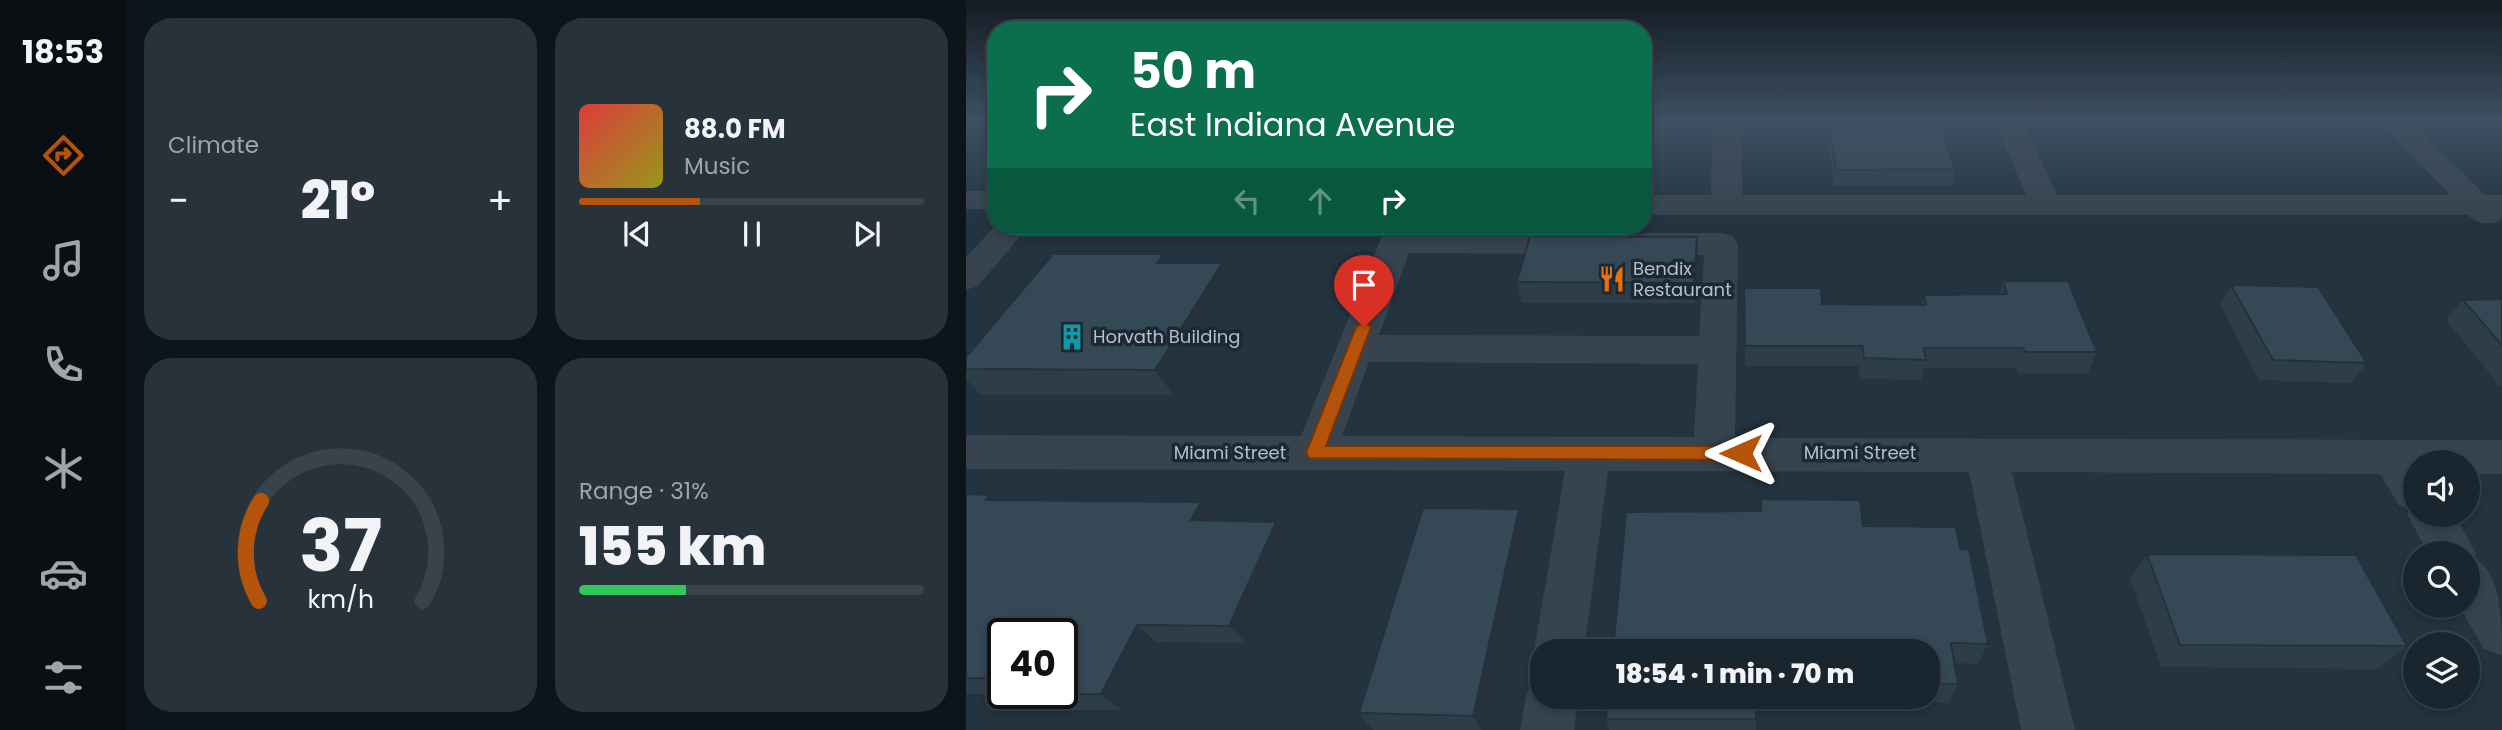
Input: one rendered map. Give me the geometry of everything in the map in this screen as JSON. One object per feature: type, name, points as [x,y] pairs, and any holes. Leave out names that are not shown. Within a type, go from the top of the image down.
[{"type":"street","points":[[1726,154],[1727,206]]},
{"type":"street","points":[[2023,154],[2046,206]]},
{"type":"street","points":[[2431,154],[2490,205],[2502,229]]},
{"type":"street","points":[[966,200],[987,200]]},
{"type":"street","points":[[1652,205],[2490,205]]},
{"type":"street","points":[[966,278],[1005,235]]},
{"type":"street","points":[[1315,453],[1399,235]]},
{"type":"street","points":[[1431,235],[1721,244],[1714,453]]},
{"type":"street","points":[[1356,348],[1718,350]]},
{"type":"street","name":"Miami Street","points":[[966,452],[2502,457]]},
{"type":"street","points":[[1561,639],[1589,453]]},
{"type":"street","points":[[1986,454],[2048,730]]},
{"type":"street","points":[[2392,456],[2403,473]]},
{"type":"street","points":[[2480,596],[2502,632]]},
{"type":"street","points":[[1547,730],[1550,709]]},
{"type":"building","points":[[1834,154],[1950,154],[1955,169],[1836,170]]},
{"type":"building","points":[[1530,236],[1697,237],[1694,283],[1517,282]]},
{"type":"building","points":[[1053,254],[1164,254],[1157,263],[1222,263],[1155,370],[966,369],[966,357]]},
{"type":"building","points":[[2003,281],[2068,281],[2097,352],[2025,352],[2023,348],[1924,348],[1926,360],[1864,358],[1862,346],[1745,346],[1744,288],[1821,288],[1822,304],[1926,305],[1924,295],[2007,294]]},
{"type":"building","points":[[2231,285],[2318,287],[2367,363],[2273,360]]},
{"type":"building","points":[[2502,299],[2502,345],[2463,300]]},
{"type":"building","points":[[966,494],[990,495],[986,500],[1201,502],[1191,520],[1276,522],[1229,626],[1137,625],[1101,694],[1078,694],[1078,618],[987,618],[987,678],[966,678]]},
{"type":"building","points":[[1761,499],[1860,500],[1863,526],[1956,527],[1960,549],[1969,549],[1988,644],[1951,643],[1958,684],[1940,684],[1940,639],[1614,639],[1626,512],[1761,511]]},
{"type":"building","points":[[1423,508],[1519,509],[1473,716],[1359,713]]},
{"type":"building","points":[[2147,554],[2356,555],[2403,639],[2403,646],[2180,645]]},
{"type":"building","points":[[1607,709],[1756,709],[1756,719],[1606,719]]},
{"type":"place","name":"Bendix Restaurant","points":[[1612,279]]},
{"type":"place","name":"Horvath Building","points":[[1072,337]]},
{"type":"route","points":[[1364,327],[1315,453],[1741,453]]}]
